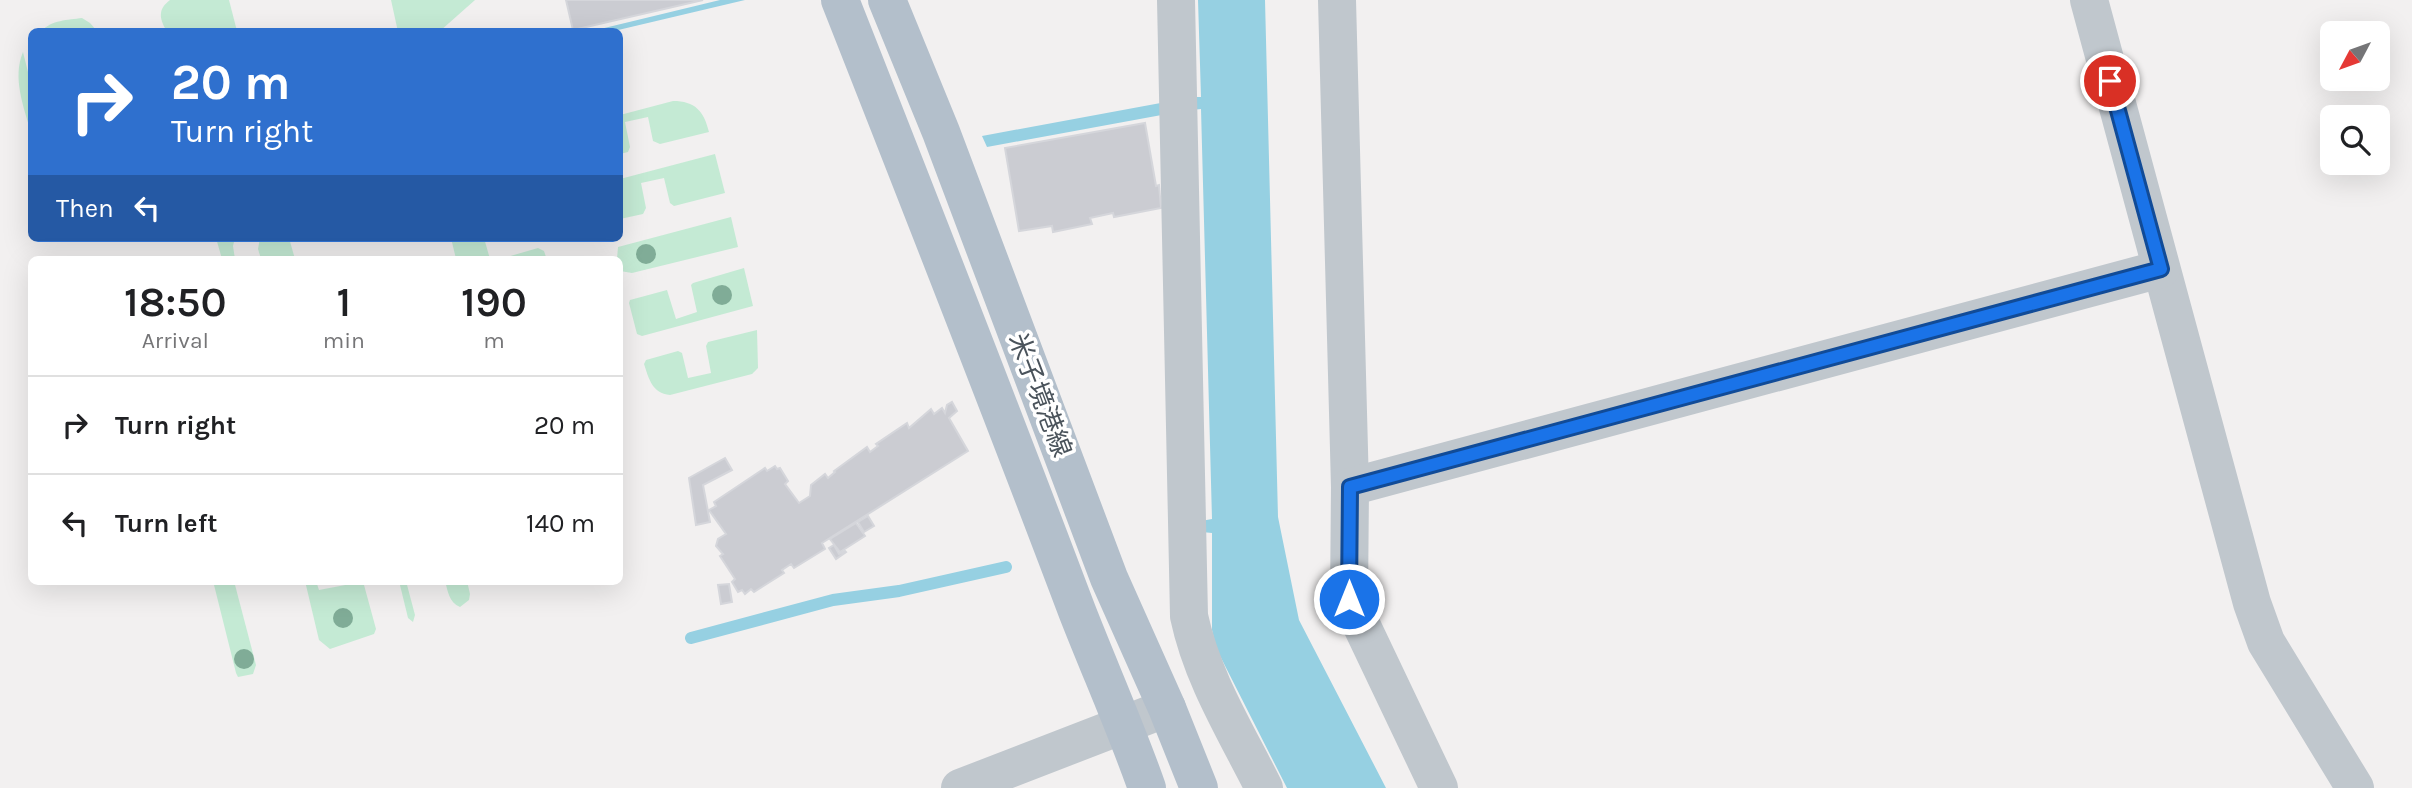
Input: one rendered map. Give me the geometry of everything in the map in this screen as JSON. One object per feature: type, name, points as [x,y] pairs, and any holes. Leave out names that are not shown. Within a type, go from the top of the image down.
[{"type":"main road","name":"米子境港線","points":[[840,0],[1147,788]]},
{"type":"main road","name":"米子境港線","points":[[887,0],[941,132],[1108,578],[1167,708],[1199,788]]},
{"type":"street","points":[[1176,0],[1189,616],[1195,645],[1209,681],[1264,788]]},
{"type":"street","points":[[1337,0],[1350,487],[1349,599],[1439,788]]},
{"type":"street","points":[[2089,0],[2252,603],[2266,642],[2355,788]]},
{"type":"street","points":[[1350,487],[2161,269]]},
{"type":"street","points":[[960,788],[1167,708]]},
{"type":"green space","points":[[170,0],[229,0],[236,28],[165,28],[161,14],[163,7]]},
{"type":"green space","points":[[391,0],[475,0],[443,28],[397,28]]},
{"type":"green space","points":[[82,18],[94,28],[45,28],[66,20]]},
{"type":"green space","points":[[23,52],[28,72],[28,123],[19,82]]},
{"type":"green space","points":[[681,101],[693,105],[701,113],[709,132],[660,144],[653,141],[648,117],[625,122],[630,147],[628,152],[623,153],[623,114]]},
{"type":"green space","points":[[715,154],[725,193],[674,206],[670,203],[664,178],[641,183],[646,208],[643,214],[623,218],[623,178]]},
{"type":"green space","points":[[731,217],[738,247],[632,273],[623,272],[623,256],[617,256],[618,247]]},
{"type":"green space","points":[[217,242],[234,242],[235,256],[221,256]]},
{"type":"green space","points":[[259,242],[290,242],[294,256],[260,256]]},
{"type":"green space","points":[[452,242],[485,242],[489,256],[455,256]]},
{"type":"green space","points":[[538,248],[544,251],[546,256],[510,256]]},
{"type":"green space","points":[[744,268],[753,306],[642,336],[637,334],[630,300],[667,290],[676,319],[697,312],[691,285],[693,283]]},
{"type":"green space","points":[[757,330],[758,368],[752,374],[670,395],[655,388],[650,380],[644,364],[646,360],[678,351],[682,353],[688,378],[711,373],[706,346],[708,342]]},
{"type":"green space","points":[[214,585],[235,585],[256,665],[253,674],[238,677]]},
{"type":"green space","points":[[306,585],[317,585],[319,590],[364,585],[376,629],[374,634],[330,649],[319,640]]},
{"type":"green space","points":[[400,585],[407,585],[415,615],[413,622],[408,618]]},
{"type":"green space","points":[[446,585],[468,585],[469,600],[460,607],[449,596]]},
{"type":"water","points":[[720,0],[745,0],[623,29],[604,28]]},
{"type":"water","points":[[1198,0],[1265,0],[1278,517],[1299,620],[1386,788],[1287,788],[1216,648],[1212,630],[1212,533],[1202,532],[1201,521],[1212,519],[1201,109],[1192,110],[1191,97],[1201,97]]},
{"type":"water","points":[[1166,102],[1167,114],[987,147],[982,136]]},
{"type":"building","points":[[566,0],[703,0],[582,28],[573,28]]},
{"type":"building","points":[[1145,123],[1156,186],[1159,185],[1161,208],[1114,217],[1113,213],[1090,218],[1092,224],[1053,232],[1052,226],[1019,231],[1005,148]]},
{"type":"building","points":[[952,402],[957,411],[949,418],[968,451],[822,543],[825,549],[794,568],[791,564],[782,570],[784,573],[754,592],[751,589],[745,594],[742,590],[738,592],[732,582],[735,579],[716,546],[718,539],[726,534],[709,510],[716,506],[714,502],[765,468],[767,471],[775,466],[780,468],[788,481],[785,484],[799,503],[810,496],[811,485],[825,474],[828,478],[867,447],[870,452],[878,446],[876,444],[907,423],[909,428],[931,409],[934,414],[942,408],[945,413],[947,405]]},
{"type":"building","points":[[725,458],[732,470],[703,485],[710,522],[696,525],[689,478]]},
{"type":"building","points":[[868,516],[874,526],[864,532],[858,522]]},
{"type":"building","points":[[856,523],[865,536],[840,552],[830,539]]},
{"type":"building","points":[[834,545],[839,554],[846,552],[836,559],[829,548]]},
{"type":"building","points":[[729,584],[732,602],[721,604],[718,585]]},
{"type":"waterway","points":[[691,638],[833,600],[899,591],[1006,567]]},
{"type":"route","points":[[1349,599],[1350,487],[2161,269],[2110,81]]}]
